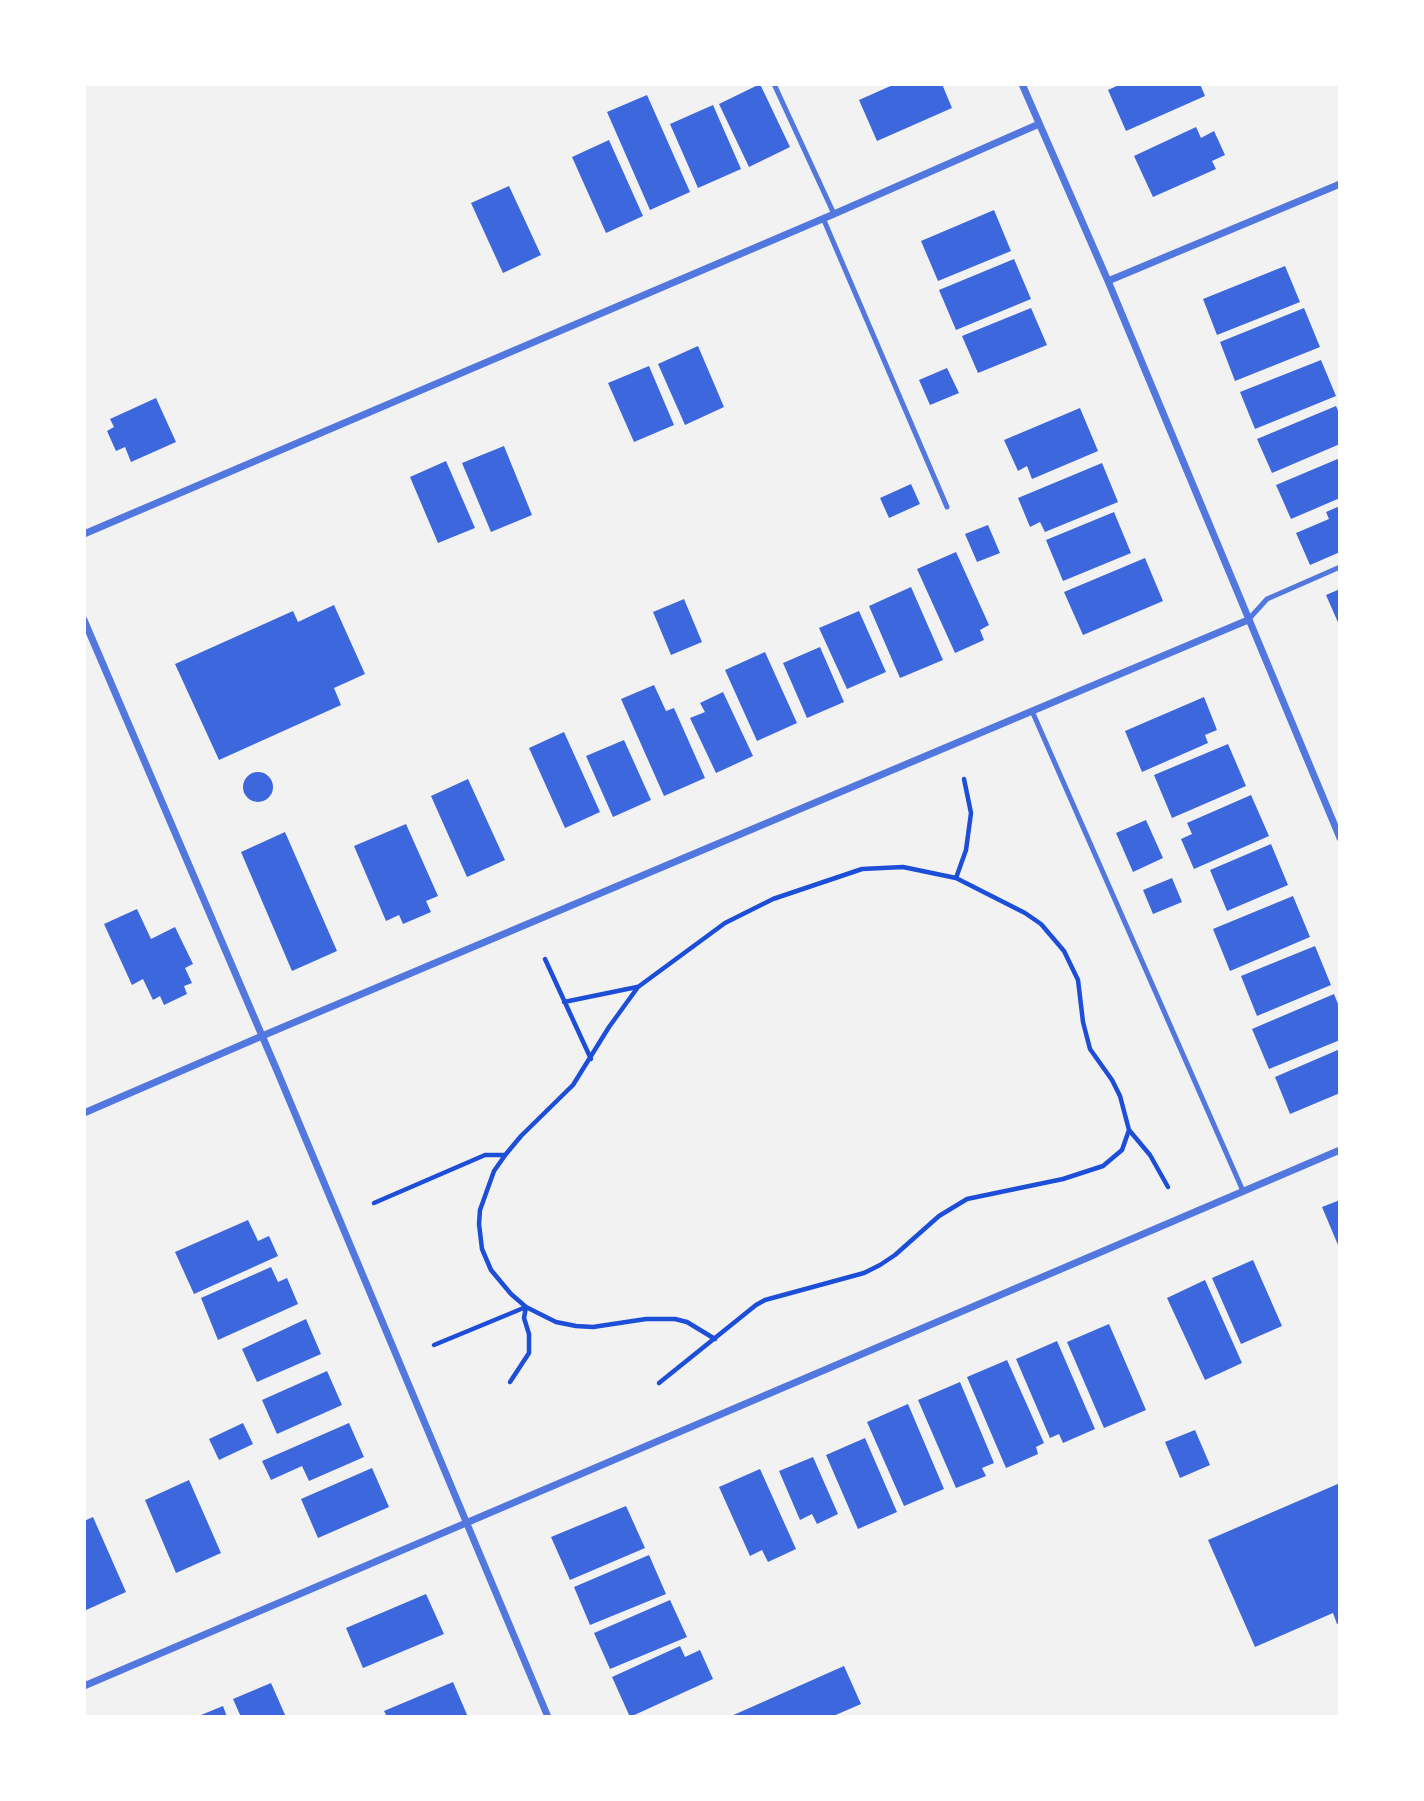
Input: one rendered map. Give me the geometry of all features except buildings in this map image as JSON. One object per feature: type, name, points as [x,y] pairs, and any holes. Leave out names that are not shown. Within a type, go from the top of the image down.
[{"type":"street","points":[[1022,84],[1108,281],[1340,838]]},
{"type":"street","points":[[84,534],[834,214],[1038,124]]},
{"type":"street","points":[[1108,281],[1340,184]]},
{"type":"street","points":[[84,620],[548,1717]]},
{"type":"street","points":[[84,1113],[1248,620]]},
{"type":"street","points":[[84,1686],[1340,1150]]},
{"type":"lane","points":[[774,84],[834,214]]},
{"type":"lane","points":[[823,218],[947,507]]},
{"type":"lane","points":[[1248,620],[1267,598],[1340,567]]},
{"type":"lane","points":[[1032,711],[1244,1191]]},
{"type":"path","points":[[956,878],[966,850],[971,813],[964,779]]},
{"type":"path","points":[[715,1339],[687,1322],[676,1319],[646,1319],[584,1327],[556,1322],[526,1307],[491,1270],[482,1248],[480,1210],[495,1171],[505,1155],[573,1085],[638,987],[725,923],[811,884],[862,869],[919,869],[956,878],[1041,924],[1064,951],[1077,980],[1087,1040],[1120,1096],[1129,1130],[1150,1155],[1168,1187]]},
{"type":"path","points":[[545,958],[591,1059]]},
{"type":"path","points":[[564,1002],[638,987]]},
{"type":"path","points":[[659,1383],[765,1300],[846,1279],[880,1265],[939,1216],[967,1199],[1063,1179],[1103,1166],[1122,1150],[1129,1130]]},
{"type":"path","points":[[374,1203],[485,1155],[505,1155]]},
{"type":"path","points":[[434,1345],[526,1307]]},
{"type":"path","points":[[510,1382],[529,1353],[529,1334],[524,1318],[526,1307]]}]
